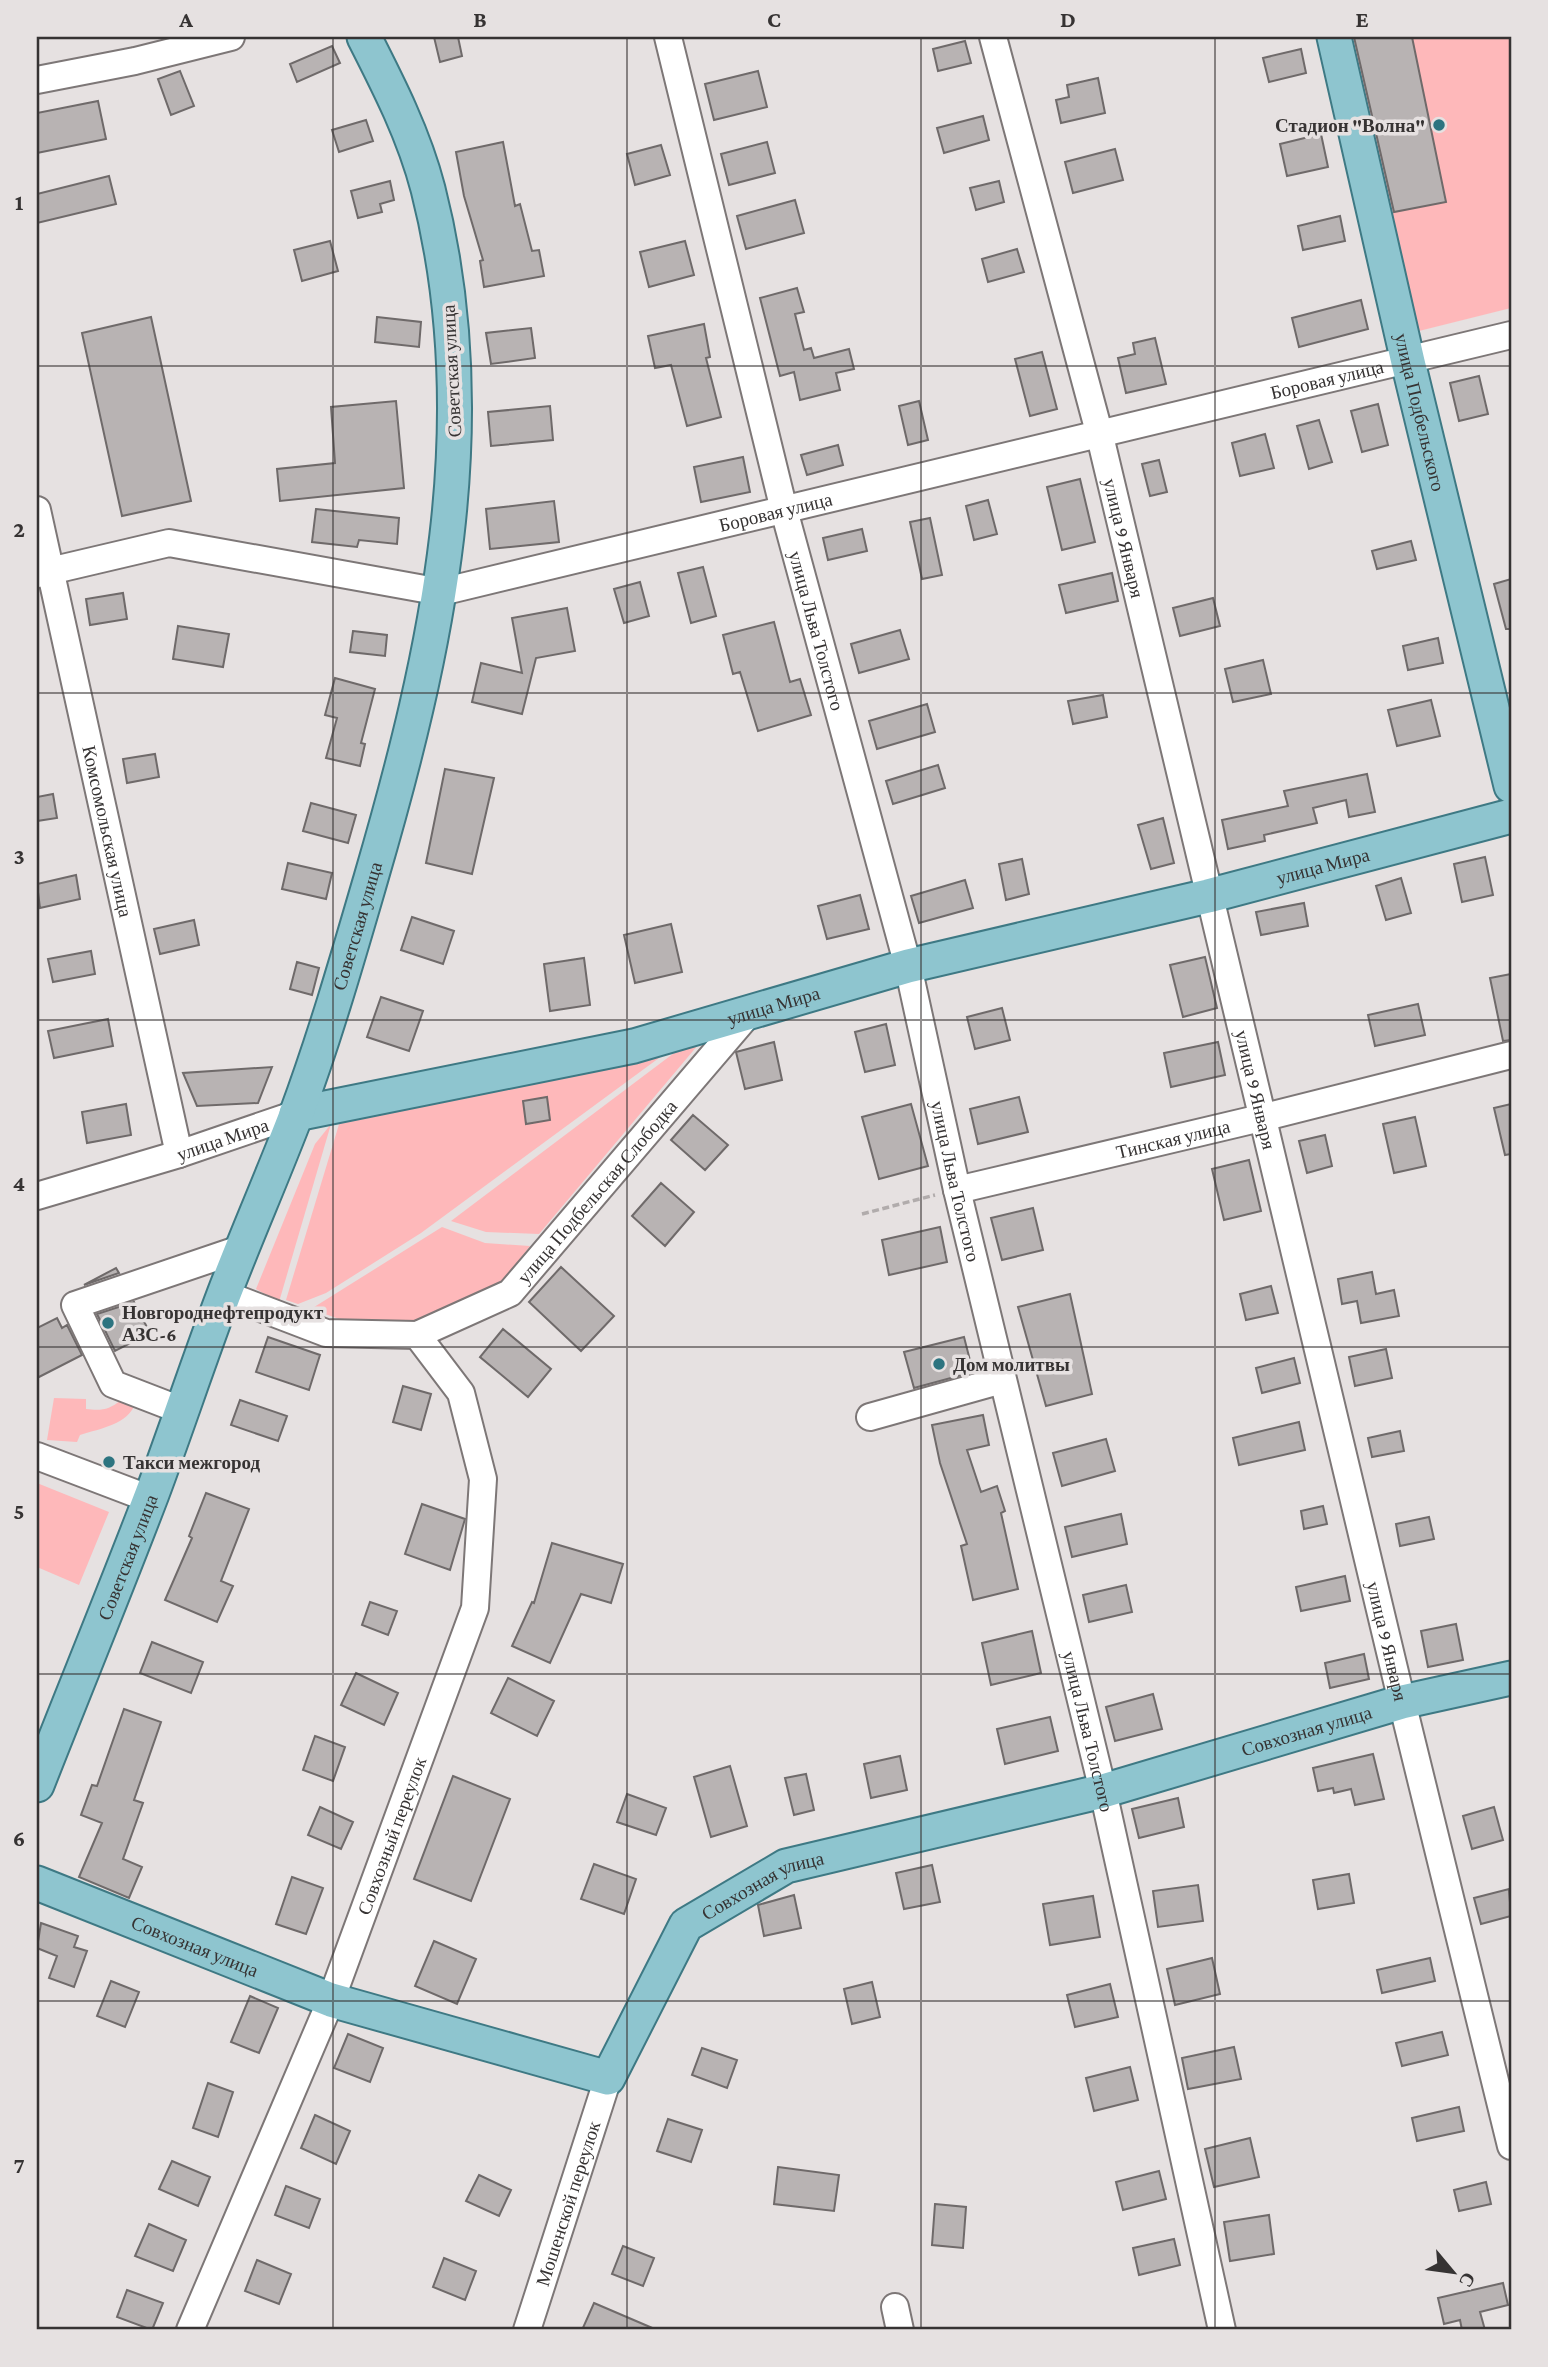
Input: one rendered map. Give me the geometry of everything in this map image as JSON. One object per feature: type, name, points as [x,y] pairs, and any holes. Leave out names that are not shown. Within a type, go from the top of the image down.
[{"type":"main road","name":"Советская улица","points":[[37,1785],[150,1500],[224,1294],[296,1114],[328,1024],[392,804],[441,592],[454,476],[455,390],[449,306],[428,190],[404,115],[364,37]]},
{"type":"main road","name":"улица Подбельского","points":[[1334,37],[1408,362],[1511,786]]},
{"type":"main road","name":"улица Мира","points":[[296,1114],[634,1046],[908,966],[1208,896],[1511,816]]},
{"type":"main road","name":"Совхозная улица","points":[[37,1883],[331,2000],[608,2078],[687,1925],[786,1866],[1102,1791],[1402,1702],[1511,1678]]},
{"type":"street","points":[[37,80],[135,61],[231,37]]},
{"type":"street","name":"улица Льва Толстого","points":[[668,37],[784,510],[908,966],[957,1189],[1102,1791],[1222,2330]]},
{"type":"street","name":"улица 9 Января","points":[[993,37],[1099,432],[1208,896],[1265,1117],[1402,1702],[1511,2146]]},
{"type":"street","name":"Боровая улица","points":[[44,573],[169,543],[441,592],[1099,432],[1408,362],[1511,335]]},
{"type":"street","name":"Комсомольская улица","points":[[37,510],[44,573],[179,1154]]},
{"type":"street","name":"улица Подбельская Слободка","points":[[417,1335],[510,1293],[750,1012]]},
{"type":"street","name":"Тинская улица","points":[[957,1189],[1265,1117],[1511,1055]]},
{"type":"street","name":"улица Мира","points":[[37,1196],[179,1154],[296,1114]]},
{"type":"street","points":[[183,1410],[113,1384],[75,1305],[243,1248]]},
{"type":"street","points":[[224,1294],[326,1333],[417,1335]]},
{"type":"street","name":"Совхозный переулок","points":[[190,2330],[331,2000],[475,1608],[483,1479],[461,1392],[417,1335]]},
{"type":"street","points":[[870,1417],[1002,1380]]},
{"type":"street","points":[[37,1456],[150,1500]]},
{"type":"street","name":"Мошенской переулок","points":[[527,2330],[608,2078]]},
{"type":"path","points":[[862,1214],[957,1189]]},
{"type":"shaded area","name":"Стадион \"Волна\"","points":[[1349,37],[1511,37],[1511,308],[1415,332]]},
{"type":"shaded area","points":[[678,1044],[421,1233],[326,1293],[298,1304],[286,1300],[340,1121]]},
{"type":"shaded area","points":[[698,1045],[539,1234],[486,1232],[451,1221],[682,1047]]},
{"type":"shaded area","points":[[331,1124],[279,1302],[256,1289],[315,1144]]},
{"type":"shaded area","points":[[442,1227],[485,1243],[530,1246],[499,1287],[454,1308],[398,1326],[342,1320],[311,1309]]},
{"type":"shaded area","points":[[54,1398],[86,1399],[86,1409],[96,1410],[109,1408],[121,1400],[136,1402],[127,1416],[120,1421],[80,1435],[77,1442],[47,1440]]},
{"type":"shaded area","points":[[37,1483],[109,1512],[79,1585],[37,1567]]},
{"type":"building","points":[[434,37],[458,37],[462,56],[440,62]]},
{"type":"building","points":[[1354,37],[1412,37],[1446,202],[1394,212]]},
{"type":"building","points":[[965,41],[971,63],[938,71],[933,49]]},
{"type":"building","points":[[332,46],[340,63],[297,82],[290,64]]},
{"type":"building","points":[[1301,49],[1306,73],[1269,82],[1263,58]]},
{"type":"building","points":[[180,71],[194,106],[171,115],[158,79]]},
{"type":"building","points":[[758,71],[767,107],[714,120],[705,84]]},
{"type":"building","points":[[1098,78],[1105,113],[1061,123],[1056,100],[1069,97],[1067,85]]},
{"type":"building","points":[[98,101],[106,139],[37,153],[37,113]]},
{"type":"building","points":[[983,116],[989,140],[944,153],[937,128]]},
{"type":"building","points":[[366,120],[373,141],[339,152],[332,130]]},
{"type":"building","points":[[1321,134],[1328,167],[1287,176],[1280,144]]},
{"type":"building","points":[[503,142],[515,206],[520,204],[532,251],[539,250],[544,276],[484,287],[480,261],[483,260],[464,196],[456,152]]},
{"type":"building","points":[[767,142],[775,173],[729,185],[721,154]]},
{"type":"building","points":[[661,145],[670,175],[635,185],[627,154]]},
{"type":"building","points":[[1115,149],[1123,180],[1073,193],[1065,162]]},
{"type":"building","points":[[109,176],[116,204],[37,223],[37,194]]},
{"type":"building","points":[[390,181],[394,200],[380,204],[382,212],[358,218],[351,191]]},
{"type":"building","points":[[999,181],[1004,202],[976,210],[970,188]]},
{"type":"building","points":[[795,200],[804,233],[746,249],[737,216]]},
{"type":"building","points":[[1340,216],[1345,241],[1303,250],[1298,226]]},
{"type":"building","points":[[330,241],[338,271],[302,281],[294,250]]},
{"type":"building","points":[[685,241],[694,275],[649,287],[640,252]]},
{"type":"building","points":[[1017,249],[1024,272],[988,282],[982,259]]},
{"type":"building","points":[[797,288],[804,312],[795,314],[804,350],[811,348],[814,358],[849,349],[854,369],[836,373],[840,390],[800,400],[794,372],[780,376],[760,298]]},
{"type":"building","points":[[1361,300],[1368,329],[1299,347],[1292,318]]},
{"type":"building","points":[[151,317],[191,501],[122,516],[82,333]]},
{"type":"building","points":[[377,317],[421,322],[419,347],[375,342]]},
{"type":"building","points":[[704,324],[710,357],[706,358],[721,417],[687,426],[671,365],[655,368],[648,336]]},
{"type":"building","points":[[531,328],[535,358],[491,364],[486,333]]},
{"type":"building","points":[[1155,338],[1166,384],[1126,393],[1118,358],[1135,354],[1133,343]]},
{"type":"building","points":[[1042,352],[1057,409],[1030,416],[1015,359]]},
{"type":"building","points":[[1479,376],[1488,414],[1459,421],[1450,383]]},
{"type":"building","points":[[396,401],[404,488],[280,501],[277,469],[335,463],[331,407]]},
{"type":"building","points":[[919,401],[928,440],[908,445],[899,406]]},
{"type":"building","points":[[1378,404],[1388,445],[1362,452],[1351,411]]},
{"type":"building","points":[[550,406],[553,440],[491,446],[488,412]]},
{"type":"building","points":[[1319,420],[1332,462],[1309,469],[1297,426]]},
{"type":"building","points":[[1265,434],[1274,468],[1240,476],[1232,443]]},
{"type":"building","points":[[838,445],[843,465],[807,475],[801,455]]},
{"type":"building","points":[[743,457],[750,492],[701,502],[694,467]]},
{"type":"building","points":[[1159,460],[1167,492],[1150,496],[1142,464]]},
{"type":"building","points":[[1080,479],[1095,542],[1062,550],[1047,487]]},
{"type":"building","points":[[988,500],[997,534],[974,540],[966,506]]},
{"type":"building","points":[[554,501],[559,542],[490,549],[486,509]]},
{"type":"building","points":[[316,509],[399,518],[397,544],[359,540],[357,547],[312,542]]},
{"type":"building","points":[[930,518],[942,575],[922,579],[910,522]]},
{"type":"building","points":[[862,529],[867,551],[828,560],[823,538]]},
{"type":"building","points":[[1411,541],[1416,560],[1377,569],[1372,551]]},
{"type":"building","points":[[703,567],[716,616],[691,623],[678,573]]},
{"type":"building","points":[[1112,573],[1118,601],[1066,613],[1059,585]]},
{"type":"building","points":[[1511,579],[1511,629],[1506,629],[1494,584]]},
{"type":"building","points":[[640,582],[649,616],[624,623],[614,589]]},
{"type":"building","points":[[123,593],[127,619],[90,625],[86,599]]},
{"type":"building","points":[[1213,598],[1220,626],[1180,636],[1173,608]]},
{"type":"building","points":[[567,608],[575,651],[536,658],[522,714],[472,702],[481,663],[522,673],[512,618]]},
{"type":"building","points":[[774,622],[790,682],[800,679],[811,715],[758,731],[740,672],[733,674],[723,635]]},
{"type":"building","points":[[178,626],[229,634],[223,667],[173,659]]},
{"type":"building","points":[[900,630],[909,659],[859,673],[851,644]]},
{"type":"building","points":[[353,631],[387,635],[385,656],[350,652]]},
{"type":"building","points":[[1438,638],[1443,663],[1408,670],[1403,646]]},
{"type":"building","points":[[1263,660],[1271,694],[1233,702],[1225,669]]},
{"type":"building","points":[[335,678],[375,689],[361,743],[365,744],[360,766],[326,758],[337,718],[325,715]]},
{"type":"building","points":[[1103,695],[1107,717],[1073,724],[1068,701]]},
{"type":"building","points":[[1431,700],[1440,736],[1397,746],[1388,710]]},
{"type":"building","points":[[927,704],[935,732],[877,749],[869,721]]},
{"type":"building","points":[[155,754],[159,777],[127,783],[123,759]]},
{"type":"building","points":[[938,765],[945,788],[893,804],[886,781]]},
{"type":"building","points":[[445,769],[494,778],[472,874],[426,863]]},
{"type":"building","points":[[1367,774],[1375,812],[1349,817],[1346,800],[1313,808],[1317,823],[1264,835],[1265,841],[1228,849],[1222,820],[1288,806],[1284,791]]},
{"type":"building","points":[[53,794],[57,818],[37,821],[37,797]]},
{"type":"building","points":[[311,803],[356,815],[348,843],[303,831]]},
{"type":"building","points":[[1163,818],[1174,863],[1151,869],[1138,825]]},
{"type":"building","points":[[1485,857],[1493,895],[1462,902],[1454,864]]},
{"type":"building","points":[[1022,859],[1029,894],[1006,900],[999,864]]},
{"type":"building","points":[[288,863],[332,873],[326,899],[282,889]]},
{"type":"building","points":[[76,875],[80,899],[40,908],[37,884]]},
{"type":"building","points":[[1401,878],[1411,913],[1386,920],[1376,886]]},
{"type":"building","points":[[965,880],[973,908],[919,923],[911,896]]},
{"type":"building","points":[[860,895],[869,929],[827,939],[818,906]]},
{"type":"building","points":[[1304,903],[1308,926],[1261,935],[1256,912]]},
{"type":"building","points":[[412,917],[454,931],[443,964],[401,950]]},
{"type":"building","points":[[194,920],[199,945],[160,954],[154,929]]},
{"type":"building","points":[[671,924],[682,972],[635,983],[624,935]]},
{"type":"building","points":[[91,951],[95,974],[53,982],[48,959]]},
{"type":"building","points":[[1205,957],[1217,1008],[1183,1017],[1170,965]]},
{"type":"building","points":[[584,958],[590,1005],[550,1011],[544,964]]},
{"type":"building","points":[[297,962],[319,968],[312,995],[290,989]]},
{"type":"building","points":[[1511,974],[1511,1040],[1503,1041],[1490,978]]},
{"type":"building","points":[[381,997],[423,1011],[409,1051],[367,1037]]},
{"type":"building","points":[[1418,1004],[1425,1035],[1375,1046],[1368,1015]]},
{"type":"building","points":[[1002,1008],[1010,1040],[975,1049],[967,1017]]},
{"type":"building","points":[[108,1019],[113,1046],[54,1058],[48,1031]]},
{"type":"building","points":[[886,1024],[895,1065],[865,1072],[855,1032]]},
{"type":"building","points":[[774,1042],[782,1080],[745,1089],[736,1052]]},
{"type":"building","points":[[1218,1042],[1225,1075],[1171,1087],[1164,1053]]},
{"type":"building","points":[[272,1067],[258,1103],[197,1106],[183,1073]]},
{"type":"building","points":[[547,1097],[550,1120],[526,1124],[523,1101]]},
{"type":"building","points":[[1019,1097],[1028,1132],[978,1144],[970,1109]]},
{"type":"building","points":[[126,1104],[131,1135],[87,1143],[82,1112]]},
{"type":"building","points":[[911,1104],[928,1166],[879,1179],[862,1117]]},
{"type":"building","points":[[1511,1104],[1511,1154],[1505,1155],[1494,1108]]},
{"type":"building","points":[[693,1115],[728,1145],[705,1170],[671,1140]]},
{"type":"building","points":[[1415,1117],[1426,1166],[1394,1173],[1383,1124]]},
{"type":"building","points":[[1325,1135],[1332,1166],[1307,1173],[1299,1141]]},
{"type":"building","points":[[1249,1160],[1261,1211],[1224,1220],[1212,1169]]},
{"type":"building","points":[[661,1183],[694,1212],[665,1246],[632,1216]]},
{"type":"building","points":[[1033,1208],[1043,1250],[1002,1260],[991,1218]]},
{"type":"building","points":[[940,1227],[947,1262],[889,1275],[882,1240]]},
{"type":"building","points":[[561,1267],[614,1316],[581,1351],[529,1302]]},
{"type":"building","points":[[116,1268],[119,1273],[84,1285]]},
{"type":"building","points":[[1372,1272],[1376,1294],[1394,1290],[1399,1316],[1361,1323],[1357,1301],[1342,1304],[1338,1279]]},
{"type":"building","points":[[1271,1286],[1278,1313],[1246,1320],[1240,1294]]},
{"type":"building","points":[[1070,1294],[1092,1394],[1046,1406],[1018,1307]]},
{"type":"building","points":[[134,1302],[150,1333],[115,1351],[97,1314]]},
{"type":"building","points":[[57,1318],[62,1328],[67,1325],[82,1355],[37,1378],[37,1328]]},
{"type":"building","points":[[503,1329],[551,1369],[528,1397],[480,1357]]},
{"type":"building","points":[[268,1337],[320,1355],[309,1390],[256,1372]]},
{"type":"building","name":"Дом молитвы","points":[[964,1337],[973,1372],[914,1388],[904,1352]]},
{"type":"building","points":[[1386,1349],[1392,1378],[1355,1386],[1349,1357]]},
{"type":"building","points":[[1294,1358],[1300,1383],[1262,1393],[1256,1368]]},
{"type":"building","points":[[403,1386],[431,1394],[421,1430],[393,1422]]},
{"type":"building","points":[[240,1400],[287,1416],[278,1441],[231,1425]]},
{"type":"building","points":[[983,1415],[989,1445],[967,1450],[981,1492],[997,1486],[1005,1511],[1001,1513],[1018,1589],[973,1600],[961,1546],[967,1544],[940,1463],[932,1425]]},
{"type":"building","points":[[1299,1422],[1305,1450],[1239,1465],[1233,1438]]},
{"type":"building","points":[[1400,1431],[1404,1451],[1372,1457],[1368,1438]]},
{"type":"building","points":[[1106,1439],[1115,1471],[1062,1486],[1053,1453]]},
{"type":"building","points":[[206,1493],[249,1509],[221,1581],[233,1586],[217,1622],[165,1600],[192,1538],[189,1536]]},
{"type":"building","points":[[422,1504],[465,1519],[450,1570],[405,1554]]},
{"type":"building","points":[[1323,1506],[1327,1524],[1304,1529],[1301,1511]]},
{"type":"building","points":[[1121,1514],[1127,1544],[1072,1557],[1065,1527]]},
{"type":"building","points":[[1429,1517],[1434,1539],[1400,1546],[1396,1524]]},
{"type":"building","points":[[552,1543],[623,1564],[611,1603],[581,1594],[550,1663],[512,1646],[532,1602],[534,1603]]},
{"type":"building","points":[[1345,1576],[1350,1601],[1301,1611],[1296,1587]]},
{"type":"building","points":[[1126,1585],[1132,1612],[1089,1622],[1083,1595]]},
{"type":"building","points":[[370,1602],[397,1611],[388,1635],[362,1625]]},
{"type":"building","points":[[1456,1624],[1463,1660],[1428,1667],[1421,1631]]},
{"type":"building","points":[[1032,1631],[1041,1673],[991,1685],[982,1643]]},
{"type":"building","points":[[152,1642],[203,1662],[191,1693],[140,1673]]},
{"type":"building","points":[[1364,1654],[1369,1679],[1330,1688],[1325,1663]]},
{"type":"building","points":[[356,1673],[398,1693],[384,1725],[341,1705]]},
{"type":"building","points":[[508,1678],[554,1701],[537,1736],[491,1713]]},
{"type":"building","points":[[1153,1694],[1162,1729],[1115,1741],[1106,1707]]},
{"type":"building","points":[[124,1709],[161,1722],[134,1800],[143,1803],[123,1859],[142,1867],[129,1898],[79,1877],[102,1823],[81,1815],[92,1785],[97,1786]]},
{"type":"building","points":[[1050,1717],[1058,1751],[1005,1764],[997,1729]]},
{"type":"building","points":[[315,1736],[345,1747],[333,1781],[303,1770]]},
{"type":"building","points":[[1373,1754],[1384,1799],[1355,1805],[1351,1789],[1334,1793],[1333,1788],[1318,1791],[1313,1768]]},
{"type":"building","points":[[900,1756],[907,1790],[871,1798],[864,1764]]},
{"type":"building","points":[[730,1766],[747,1826],[711,1837],[694,1777]]},
{"type":"building","points":[[806,1774],[814,1810],[794,1815],[785,1778]]},
{"type":"building","points":[[453,1776],[510,1799],[471,1901],[414,1879]]},
{"type":"building","points":[[627,1794],[666,1808],[656,1835],[617,1822]]},
{"type":"building","points":[[1178,1798],[1184,1827],[1139,1838],[1132,1809]]},
{"type":"building","points":[[320,1807],[353,1822],[341,1849],[308,1835]]},
{"type":"building","points":[[1494,1807],[1503,1840],[1472,1849],[1463,1816]]},
{"type":"building","points":[[594,1864],[636,1879],[624,1914],[581,1899]]},
{"type":"building","points":[[932,1865],[940,1902],[904,1909],[896,1873]]},
{"type":"building","points":[[1349,1874],[1354,1903],[1318,1909],[1313,1880]]},
{"type":"building","points":[[292,1877],[323,1888],[306,1934],[276,1924]]},
{"type":"building","points":[[1198,1885],[1203,1921],[1158,1927],[1153,1891]]},
{"type":"building","points":[[1509,1889],[1511,1916],[1481,1924],[1474,1898]]},
{"type":"building","points":[[794,1895],[801,1928],[764,1936],[758,1905]]},
{"type":"building","points":[[1093,1896],[1100,1937],[1050,1945],[1043,1904]]},
{"type":"building","points":[[41,1923],[78,1936],[74,1947],[87,1951],[74,1987],[49,1978],[57,1956],[37,1948]]},
{"type":"building","points":[[434,1941],[476,1959],[457,2004],[415,1986]]},
{"type":"building","points":[[1212,1958],[1220,1994],[1175,2005],[1167,1969]]},
{"type":"building","points":[[1430,1958],[1435,1981],[1382,1993],[1377,1970]]},
{"type":"building","points":[[111,1981],[139,1992],[125,2027],[97,2016]]},
{"type":"building","points":[[872,1982],[880,2017],[852,2024],[844,1989]]},
{"type":"building","points":[[1110,1984],[1118,2017],[1075,2027],[1067,1995]]},
{"type":"building","points":[[250,1996],[278,2008],[259,2053],[231,2042]]},
{"type":"building","points":[[1442,2032],[1448,2055],[1402,2066],[1396,2043]]},
{"type":"building","points":[[348,2034],[383,2048],[370,2082],[334,2068]]},
{"type":"building","points":[[1234,2047],[1241,2079],[1188,2089],[1182,2058]]},
{"type":"building","points":[[702,2048],[737,2060],[727,2088],[692,2075]]},
{"type":"building","points":[[1130,2067],[1138,2100],[1094,2111],[1086,2078]]},
{"type":"building","points":[[208,2083],[233,2092],[218,2137],[193,2128]]},
{"type":"building","points":[[1459,2107],[1464,2131],[1417,2141],[1412,2118]]},
{"type":"building","points":[[315,2115],[350,2131],[336,2164],[301,2148]]},
{"type":"building","points":[[668,2119],[702,2130],[691,2162],[657,2151]]},
{"type":"building","points":[[1250,2138],[1259,2177],[1214,2187],[1205,2149]]},
{"type":"building","points":[[172,2161],[210,2177],[198,2206],[159,2189]]},
{"type":"building","points":[[778,2167],[839,2175],[834,2211],[774,2204]]},
{"type":"building","points":[[1159,2171],[1166,2199],[1123,2210],[1116,2182]]},
{"type":"building","points":[[479,2175],[511,2190],[499,2216],[466,2201]]},
{"type":"building","points":[[1486,2182],[1491,2204],[1459,2211],[1454,2190]]},
{"type":"building","points":[[286,2186],[320,2199],[309,2228],[275,2215]]},
{"type":"building","points":[[935,2204],[966,2207],[963,2248],[932,2245]]},
{"type":"building","points":[[1269,2215],[1274,2254],[1230,2261],[1224,2222]]},
{"type":"building","points":[[149,2224],[186,2240],[173,2271],[135,2256]]},
{"type":"building","points":[[1174,2239],[1180,2265],[1139,2275],[1133,2248]]},
{"type":"building","points":[[623,2246],[654,2258],[643,2286],[612,2274]]},
{"type":"building","points":[[444,2258],[476,2271],[465,2300],[433,2287]]},
{"type":"building","points":[[257,2260],[291,2274],[279,2304],[245,2291]]},
{"type":"building","points":[[1503,2283],[1508,2305],[1480,2312],[1485,2330],[1462,2330],[1460,2320],[1444,2324],[1438,2298]]},
{"type":"building","points":[[127,2290],[163,2303],[152,2330],[117,2317]]},
{"type":"building","points":[[594,2303],[657,2330],[582,2330]]},
{"type":"place","name":"Стадион \"Волна\"","points":[[1439,125]]},
{"type":"place","name":"Новгороднефтепродукт АЗС-6","points":[[108,1323]]},
{"type":"place","name":"Дом молитвы","points":[[939,1364]]},
{"type":"place","name":"Такси межгород","points":[[109,1462]]}]
